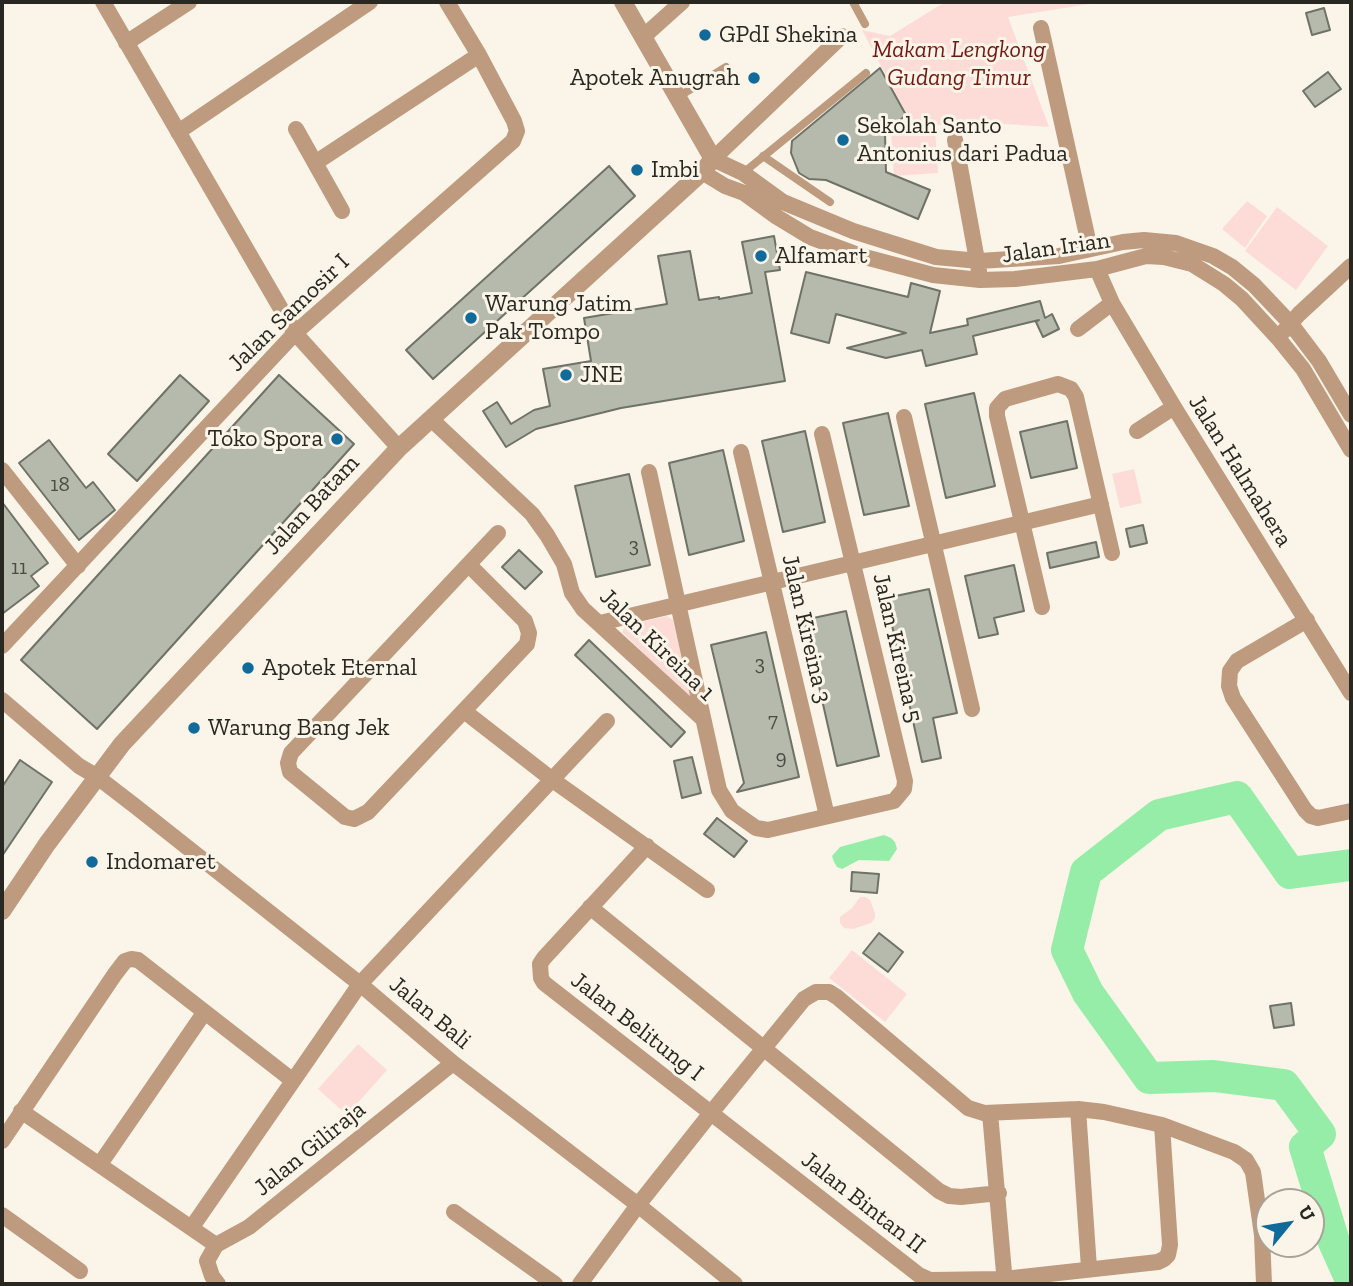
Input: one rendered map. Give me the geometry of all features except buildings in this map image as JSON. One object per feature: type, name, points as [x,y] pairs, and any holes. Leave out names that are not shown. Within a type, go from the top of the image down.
[{"type":"street","points":[[103,2],[295,332],[399,448]]},
{"type":"street","points":[[126,43],[189,2]]},
{"type":"street","points":[[178,132],[370,2]]},
{"type":"street","name":"Jalan Samosir I","points":[[2,646],[295,332],[513,141],[517,131],[514,121],[447,2]]},
{"type":"street","points":[[623,2],[678,97],[707,165],[842,36]]},
{"type":"street","points":[[643,37],[682,2]]},
{"type":"street","name":"Jalan Irian","points":[[1041,28],[1090,250]]},
{"type":"street","points":[[315,163],[479,55]]},
{"type":"street","points":[[296,129],[342,211]]},
{"type":"street","name":"Jalan Irian","points":[[955,139],[979,261]]},
{"type":"street","name":"Jalan Irian","points":[[707,165],[743,173],[783,202],[853,231],[936,257],[979,261],[1059,256],[1123,242],[1164,249],[1197,250],[1232,267],[1254,285],[1291,324],[1319,361],[1351,415]]},
{"type":"street","name":"Jalan Irian","points":[[707,165],[725,186],[744,193],[810,237],[861,256],[933,275],[979,280],[1015,279],[1097,269],[1164,249],[1224,284],[1242,299],[1303,369],[1351,450]]},
{"type":"street","name":"Jalan Batam","points":[[2,911],[96,776],[122,744],[399,448],[707,165]]},
{"type":"street","points":[[933,275],[936,257]]},
{"type":"street","points":[[979,261],[979,280]]},
{"type":"street","points":[[1278,338],[1299,314],[1351,265]]},
{"type":"street","name":"Jalan Halmahera","points":[[1097,269],[1112,303],[1174,407],[1351,693]]},
{"type":"street","points":[[1078,329],[1112,303]]},
{"type":"street","points":[[1042,607],[997,416],[999,403],[1010,396],[1058,384],[1072,389],[1112,553]]},
{"type":"street","points":[[1137,431],[1174,407]]},
{"type":"street","points":[[904,417],[972,709]]},
{"type":"street","name":"Jalan Kireina 1","points":[[431,419],[532,514],[564,564],[572,593],[583,609],[702,718],[719,790],[732,811],[757,828],[768,830],[827,816]]},
{"type":"street","name":"Jalan Kireina 5","points":[[822,434],[905,781],[904,789],[894,801],[827,816]]},
{"type":"street","name":"Jalan Kireina 3","points":[[741,452],[827,816]]},
{"type":"street","points":[[2,470],[78,566]]},
{"type":"street","points":[[649,472],[702,718]]},
{"type":"street","points":[[600,623],[1101,504]]},
{"type":"street","points":[[469,565],[525,621],[529,634],[527,644],[368,812],[350,819],[345,817],[290,772],[288,763],[291,753],[498,533]]},
{"type":"street","points":[[1307,620],[1237,661],[1230,671],[1229,686],[1233,698],[1305,810],[1318,818],[1351,811]]},
{"type":"street","name":"Jalan Bali","points":[[2,700],[79,766],[96,776],[360,984],[453,1063],[638,1205],[735,1284]]},
{"type":"street","points":[[464,711],[554,781],[707,890]]},
{"type":"street","points":[[192,1227],[360,984],[554,781],[607,721]]},
{"type":"street","name":"Jalan Belitung I","points":[[647,846],[544,958],[540,964],[541,978],[711,1113]]},
{"type":"street","points":[[590,906],[939,1191],[949,1196],[961,1197],[999,1193]]},
{"type":"street","points":[[2,1141],[125,961],[138,960],[292,1080]]},
{"type":"street","points":[[579,1284],[711,1113],[804,999],[816,992],[828,992],[837,997],[968,1108],[984,1113],[1078,1109],[1104,1112],[1162,1125],[1234,1152],[1253,1172],[1258,1201],[1264,1284]]},
{"type":"street","points":[[100,1164],[204,1013]]},
{"type":"street","name":"Jalan Giliraja","points":[[216,1245],[249,1227],[453,1063]]},
{"type":"street","points":[[1078,1109],[1089,1268]]},
{"type":"street","points":[[21,1111],[216,1245],[207,1261],[218,1284]]},
{"type":"street","name":"Jalan Bintan II","points":[[711,1113],[919,1275],[930,1280],[1005,1281],[1089,1268],[1158,1262],[1168,1255],[1170,1245],[1162,1125]]},
{"type":"street","points":[[990,1113],[1005,1281]]},
{"type":"street","points":[[454,1212],[555,1284]]},
{"type":"street","points":[[2,1215],[80,1271]]},
{"type":"lane","points":[[853,2],[865,24]]},
{"type":"lane","points":[[678,97],[726,67]]},
{"type":"lane","points":[[743,173],[866,73]]},
{"type":"lane","points":[[764,156],[830,202]]},
{"type":"green space","name":"Makam Lengkong Gudang Timur","points":[[945,2],[1102,2],[1008,17],[1049,127],[990,123],[913,126],[862,30],[890,36]]},
{"type":"green space","points":[[935,129],[938,173],[894,176],[891,132]]},
{"type":"green space","points":[[1247,201],[1267,216],[1245,248],[1222,229]]},
{"type":"green space","points":[[1277,207],[1328,246],[1296,290],[1245,251]]},
{"type":"green space","points":[[1134,469],[1142,503],[1120,508],[1112,474]]},
{"type":"green space","points":[[667,616],[673,620],[692,696],[689,698],[622,632],[625,626]]},
{"type":"green space","points":[[860,897],[870,900],[875,918],[871,923],[853,929],[844,928],[840,917],[852,908]]},
{"type":"green space","points":[[852,950],[907,994],[885,1022],[829,978]]},
{"type":"green space","points":[[358,1044],[387,1070],[347,1115],[318,1089]]},
{"type":"shaded area","points":[[884,835],[895,842],[897,849],[889,861],[859,860],[842,869],[837,867],[832,856],[840,847]]},
{"type":"waterway","points":[[1351,865],[1290,873],[1237,797],[1159,815],[1086,872],[1067,950],[1088,993],[1149,1078],[1214,1076],[1284,1085],[1320,1134],[1305,1147],[1334,1242],[1351,1280]]},
{"type":"place","name":"GPdI Shekina","points":[[705,35]]},
{"type":"place","name":"Apotek Anugrah","points":[[754,78]]},
{"type":"place","name":"Sekolah Santo Antonius dari Padua","points":[[843,140]]},
{"type":"place","name":"Imbi","points":[[637,170]]},
{"type":"place","name":"Alfamart","points":[[761,256]]},
{"type":"place","name":"Warung Jatim Pak Tompo","points":[[471,318]]},
{"type":"place","name":"JNE","points":[[566,375]]},
{"type":"place","name":"Toko Spora","points":[[337,439]]},
{"type":"place","name":"Apotek Eternal","points":[[248,668]]},
{"type":"place","name":"Warung Bang Jek","points":[[194,728]]},
{"type":"place","name":"Indomaret","points":[[92,862]]}]
